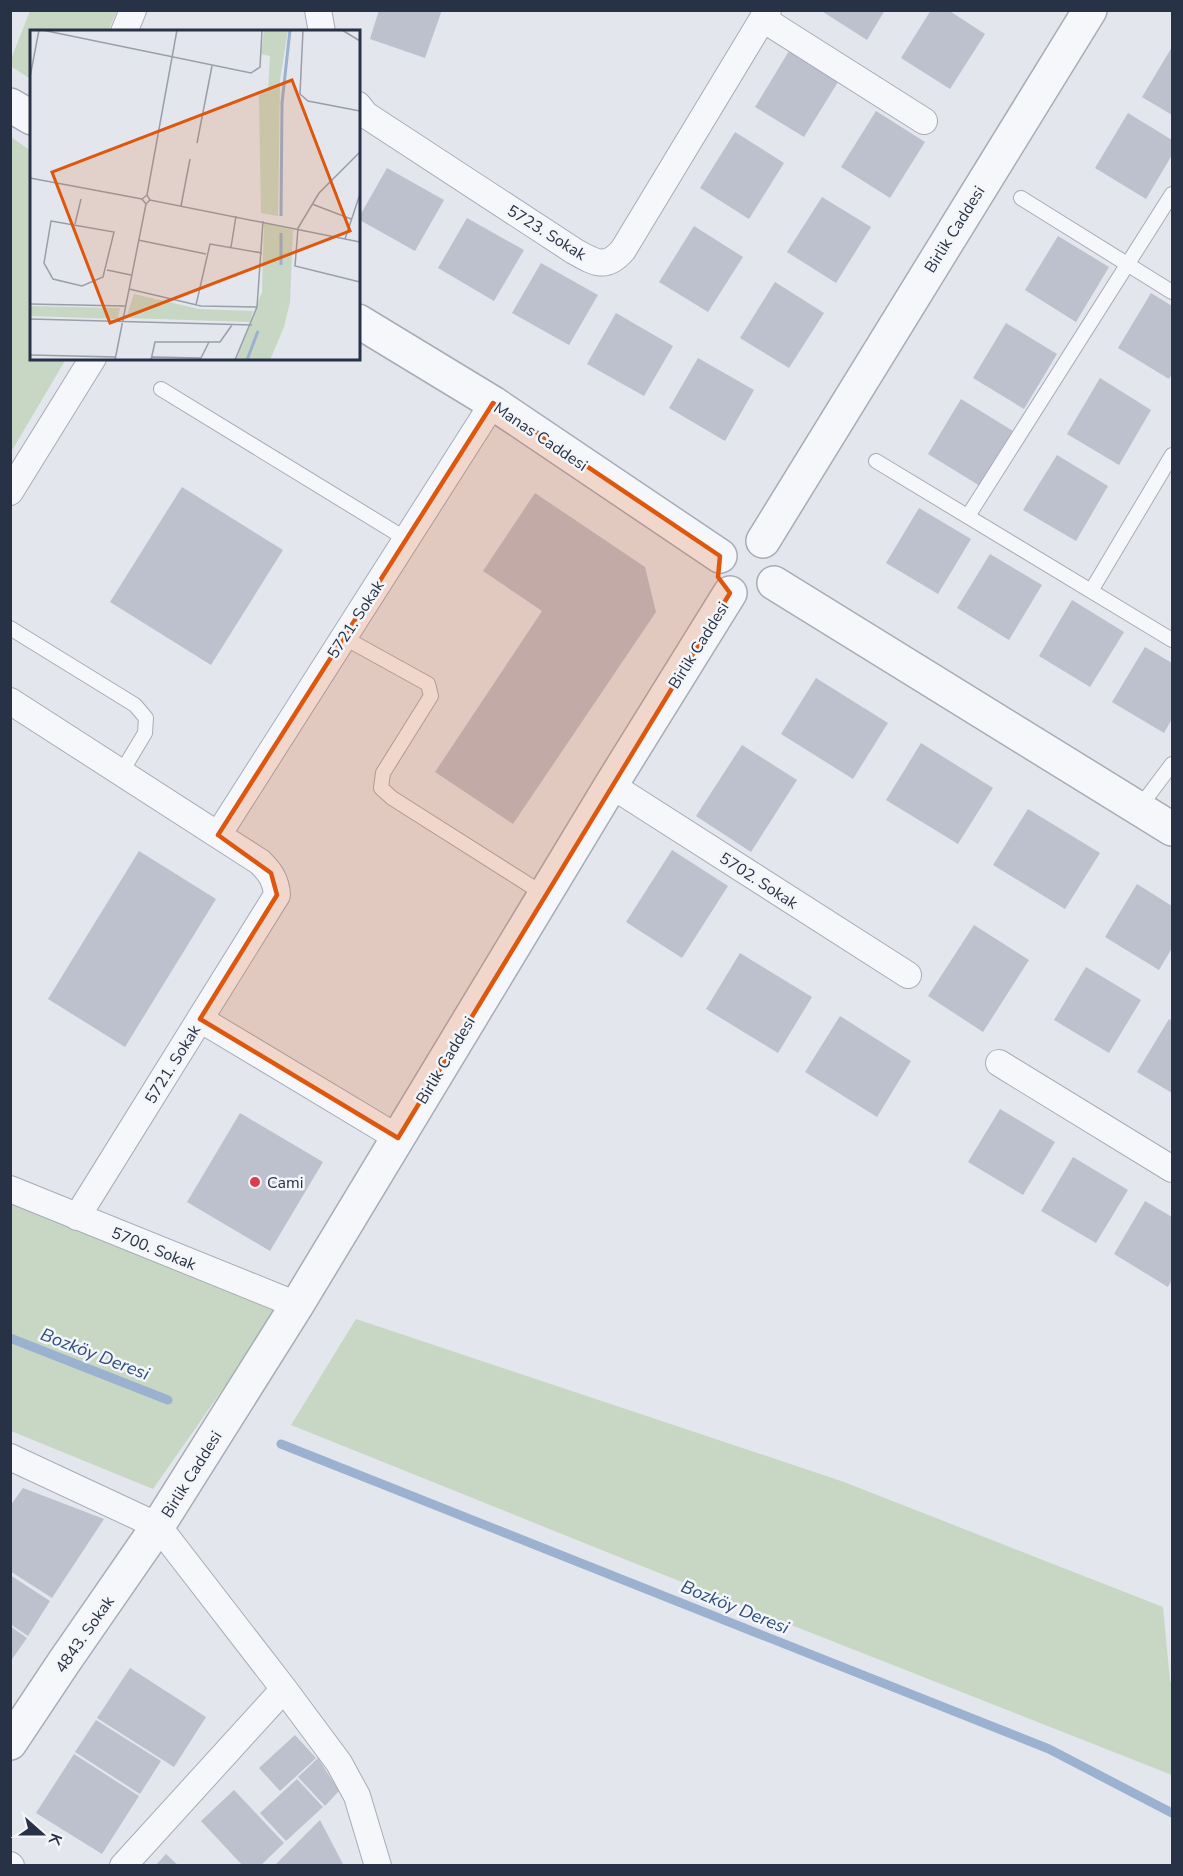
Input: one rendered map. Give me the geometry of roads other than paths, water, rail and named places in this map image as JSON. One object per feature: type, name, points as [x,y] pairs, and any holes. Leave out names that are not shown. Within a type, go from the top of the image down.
[{"type":"street","points":[[125,30],[133,10]]},
{"type":"street","points":[[318,10],[322,30]]},
{"type":"street","name":"Birlik Caddesi","points":[[763,541],[1090,10]]},
{"type":"street","name":"5723. Sokak","points":[[361,115],[574,251],[588,259],[603,263],[614,260],[623,250],[765,15],[924,121]]},
{"type":"street","points":[[10,105],[30,117]]},
{"type":"street","name":"Manas Caddesi","points":[[360,322],[493,403],[720,556]]},
{"type":"street","points":[[10,492],[92,360]]},
{"type":"street","name":"5721. Sokak","points":[[218,835],[493,403]]},
{"type":"street","points":[[743,538],[763,541],[776,555],[778,564],[774,583],[760,596],[740,598],[730,593],[718,577],[717,566],[720,556],[725,547],[734,541],[743,538]]},
{"type":"street","points":[[774,583],[1173,829]]},
{"type":"street","name":"Birlik Caddesi","points":[[158,1526],[297,1305],[611,785],[730,593]]},
{"type":"street","name":"5721. Sokak","points":[[10,701],[260,862],[271,873],[276,884],[277,895],[77,1217]]},
{"type":"street","name":"5702. Sokak","points":[[611,785],[908,975]]},
{"type":"street","points":[[200,1019],[398,1138]]},
{"type":"street","points":[[999,1063],[1173,1169]]},
{"type":"street","name":"5700. Sokak","points":[[10,1189],[297,1305]]},
{"type":"street","points":[[10,1457],[158,1526],[339,1763],[357,1796],[378,1866]]},
{"type":"street","name":"4843. Sokak","points":[[10,1743],[158,1526]]},
{"type":"street","points":[[123,1866],[284,1689]]},
{"type":"lane","points":[[968,516],[1173,194]]},
{"type":"lane","points":[[1021,198],[1173,292]]},
{"type":"lane","points":[[161,389],[406,539]]},
{"type":"lane","points":[[1091,591],[1173,455]]},
{"type":"lane","points":[[876,461],[1173,639]]},
{"type":"lane","points":[[10,628],[135,705],[146,718],[145,733],[121,773]]},
{"type":"lane","points":[[344,638],[428,684],[431,696],[383,773],[381,788],[392,798],[545,895]]},
{"type":"lane","points":[[1139,809],[1173,764]]},
{"type":"waterway","name":"Bozköy Deresi","points":[[10,1338],[168,1400]]},
{"type":"waterway","name":"Bozköy Deresi","points":[[281,1444],[1049,1749],[1172,1813]]},
{"type":"place","name":"Cami","points":[[255,1182]]}]
